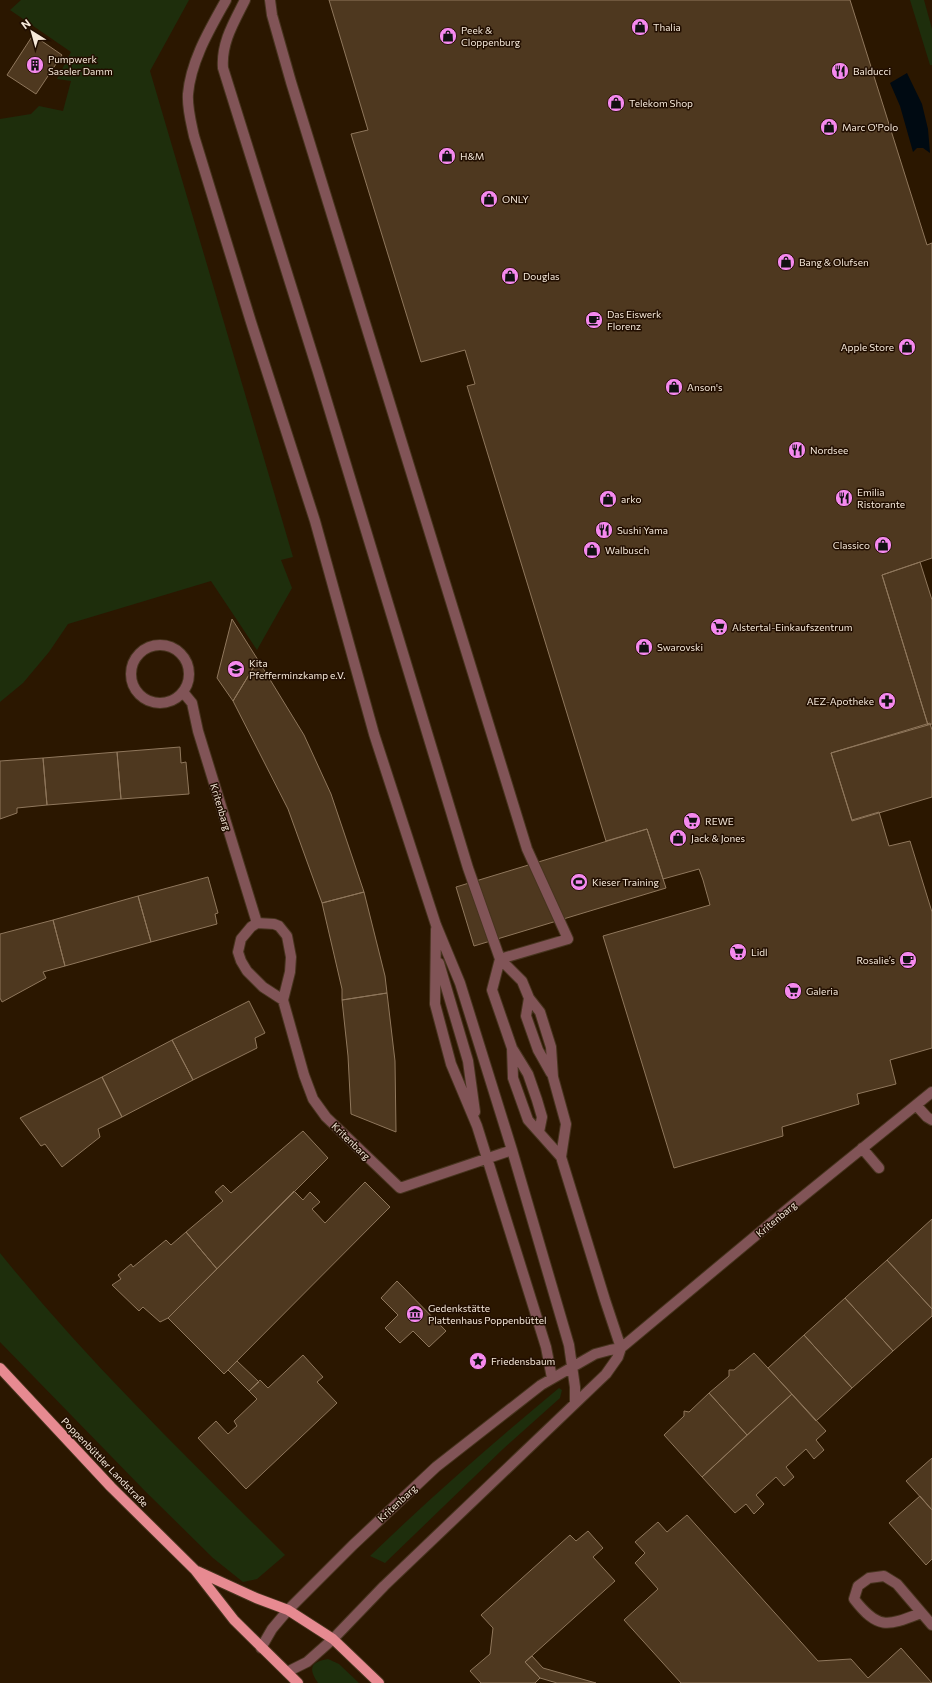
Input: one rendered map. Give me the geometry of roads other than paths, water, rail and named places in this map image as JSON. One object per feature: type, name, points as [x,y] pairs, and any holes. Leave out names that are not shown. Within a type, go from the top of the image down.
[{"type":"main road","name":"Poppenbüttler Landstraße","points":[[0,1368],[111,1487],[195,1570],[222,1607],[261,1648],[298,1683]]},
{"type":"main road","name":"Poppenbüttler Landstraße","points":[[195,1570],[256,1598],[288,1610],[333,1639],[379,1683]]},
{"type":"street","points":[[226,0],[191,73],[188,95],[189,114],[201,161],[315,521],[374,734],[436,925],[460,983],[512,1150],[564,1328],[576,1388],[575,1403]]},
{"type":"street","points":[[245,0],[226,39],[222,57],[223,68],[318,372],[468,868],[500,959],[522,981],[529,998],[540,1012],[551,1047],[553,1077],[566,1124],[561,1157]]},
{"type":"street","points":[[270,0],[272,15],[292,82],[527,849],[568,939],[500,959]]},
{"type":"street","points":[[156,646],[166,646],[175,649],[187,664],[189,673],[188,683],[183,692],[168,702],[158,703],[149,701],[141,696],[135,690],[131,671],[139,654],[146,648],[156,646]]},
{"type":"street","name":"Kritenbarg","points":[[183,692],[192,703],[198,731],[257,923],[274,924],[279,926],[287,936],[291,957],[290,972],[283,1000],[304,1075],[319,1108],[326,1117],[400,1188],[512,1150]]},
{"type":"street","points":[[257,923],[251,927],[241,939],[238,952],[241,961],[247,971],[263,987],[283,1000]]},
{"type":"street","points":[[436,925],[435,1004],[452,1064],[477,1126],[488,1159],[546,1347],[552,1378]]},
{"type":"street","points":[[436,951],[468,1061],[477,1126]]},
{"type":"street","points":[[500,959],[492,990],[512,1048],[528,1074],[537,1100],[542,1116],[539,1132]]},
{"type":"street","points":[[529,998],[526,1016],[538,1050],[553,1077]]},
{"type":"street","points":[[512,1048],[513,1078],[528,1120],[561,1157],[621,1348]]},
{"type":"street","name":"Kritenbarg","points":[[261,1648],[272,1629],[288,1610],[353,1545],[436,1467],[541,1385],[595,1354],[621,1348],[796,1202],[932,1092]]},
{"type":"street","points":[[916,1105],[927,1117],[932,1120]]},
{"type":"street","points":[[862,1148],[879,1168]]},
{"type":"street","name":"Kritenbarg","points":[[287,1672],[307,1662],[333,1639],[384,1586],[614,1364],[621,1348]]},
{"type":"street","points":[[920,1613],[895,1623],[877,1622],[864,1612],[854,1599],[858,1586],[869,1578],[884,1576],[897,1584],[911,1599],[920,1613],[932,1625]]},
{"type":"place","name":"Thalia","points":[[640,27]]},
{"type":"place","name":"Peek & Cloppenburg","points":[[448,36]]},
{"type":"place","name":"Pumpwerk Saseler Damm","points":[[35,65]]},
{"type":"place","name":"Balducci","points":[[840,71]]},
{"type":"place","name":"Telekom Shop","points":[[616,103]]},
{"type":"place","name":"Marc O'Polo","points":[[829,127]]},
{"type":"place","name":"H&M","points":[[447,156]]},
{"type":"place","name":"ONLY","points":[[489,199]]},
{"type":"place","name":"Bang & Olufsen","points":[[786,262]]},
{"type":"place","name":"Douglas","points":[[510,276]]},
{"type":"place","name":"Das Eiswerk Florenz","points":[[594,320]]},
{"type":"place","name":"Apple Store","points":[[907,347]]},
{"type":"place","name":"Anson's","points":[[674,387]]},
{"type":"place","name":"Nordsee","points":[[797,450]]},
{"type":"place","name":"Emilia Ristorante","points":[[844,498]]},
{"type":"place","name":"arko","points":[[608,499]]},
{"type":"place","name":"Sushi Yama","points":[[604,530]]},
{"type":"place","name":"Classico","points":[[883,545]]},
{"type":"place","name":"Walbusch","points":[[592,550]]},
{"type":"place","name":"Alstertal-Einkaufszentrum","points":[[719,627]]},
{"type":"place","name":"Swarovski","points":[[644,647]]},
{"type":"place","name":"Kita Pfefferminzkamp e.V.","points":[[236,669]]},
{"type":"place","name":"AEZ-Apotheke","points":[[887,701]]},
{"type":"place","name":"REWE","points":[[692,821]]},
{"type":"place","name":"Jack & Jones","points":[[678,838]]},
{"type":"place","name":"Kieser Training","points":[[579,882]]},
{"type":"place","name":"Lidl","points":[[738,952]]},
{"type":"place","name":"Rosalie’s","points":[[908,960]]},
{"type":"place","name":"Galeria","points":[[793,991]]},
{"type":"place","name":"Gedenkstätte Plattenhaus Poppenbüttel","points":[[415,1314]]},
{"type":"place","name":"Friedensbaum","points":[[478,1361]]}]
